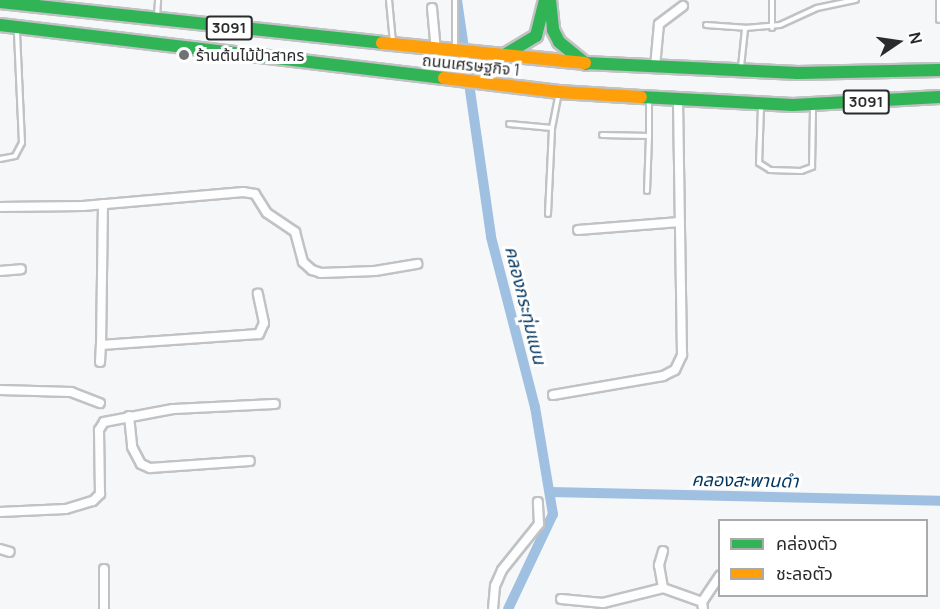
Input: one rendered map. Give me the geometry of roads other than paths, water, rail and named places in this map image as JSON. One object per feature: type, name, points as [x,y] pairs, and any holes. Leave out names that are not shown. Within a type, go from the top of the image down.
[{"type":"main road","points":[[501,57],[536,36],[548,0]]},
{"type":"main road","points":[[548,0],[553,30],[559,42],[586,64]]},
{"type":"main road","name":"ถนนเศรษฐกิจ 1","points":[[0,2],[22,2],[156,20],[483,56],[586,64],[740,71],[898,74],[940,70]]},
{"type":"main road","name":"ถนนเศรษฐกิจ 1","points":[[0,25],[387,74],[455,79],[559,92],[814,104],[940,97]]},
{"type":"street","points":[[656,67],[659,24],[683,6]]},
{"type":"street","points":[[432,8],[436,51]]},
{"type":"street","points":[[554,396],[663,376],[675,370],[682,355],[678,99]]},
{"type":"street","points":[[0,207],[103,204],[243,192],[255,194],[267,213],[296,232],[303,262],[312,270],[321,273],[375,271],[417,264]]},
{"type":"street","points":[[100,362],[103,204]]},
{"type":"street","points":[[578,230],[680,222]]},
{"type":"street","points":[[0,271],[21,269]]},
{"type":"street","points":[[101,345],[260,334],[264,323],[258,294]]},
{"type":"street","points":[[0,390],[70,392],[100,403]]},
{"type":"street","points":[[0,512],[66,509],[93,501],[100,494],[101,485],[101,425],[129,416],[173,409],[275,404]]},
{"type":"street","points":[[129,416],[132,447],[141,464],[150,468],[250,461]]},
{"type":"street","points":[[493,609],[495,586],[502,570],[539,524],[538,502]]},
{"type":"street","points":[[0,549],[10,552]]},
{"type":"street","points":[[663,551],[659,565],[663,588]]},
{"type":"street","points":[[104,569],[104,609]]},
{"type":"street","points":[[561,599],[603,603],[663,588],[702,606],[718,578]]},
{"type":"lane","points":[[156,20],[158,0]]},
{"type":"lane","points":[[388,0],[393,46]]},
{"type":"lane","points":[[455,0],[456,53]]},
{"type":"lane","points":[[772,0],[772,28]]},
{"type":"lane","points":[[706,25],[772,28],[817,8],[856,0]]},
{"type":"lane","points":[[939,0],[939,20]]},
{"type":"lane","points":[[0,159],[15,156],[22,143],[17,27]]},
{"type":"lane","points":[[740,71],[746,28]]},
{"type":"lane","points":[[548,214],[552,128],[559,92]]},
{"type":"lane","points":[[647,190],[649,98]]},
{"type":"lane","points":[[762,103],[759,163],[770,170],[801,171],[812,167],[814,104]]},
{"type":"lane","points":[[509,124],[552,128]]},
{"type":"lane","points":[[602,135],[649,136]]},
{"type":"waterway","name":"คลองกระทุ่มแบน","points":[[457,0],[491,237],[535,407],[553,514],[508,609]]},
{"type":"waterway","name":"คลองสะพานดำ","points":[[550,492],[940,501]]},
{"type":"place","name":"ร้านต้นไม้ป้าสาคร","points":[[184,55]]}]
